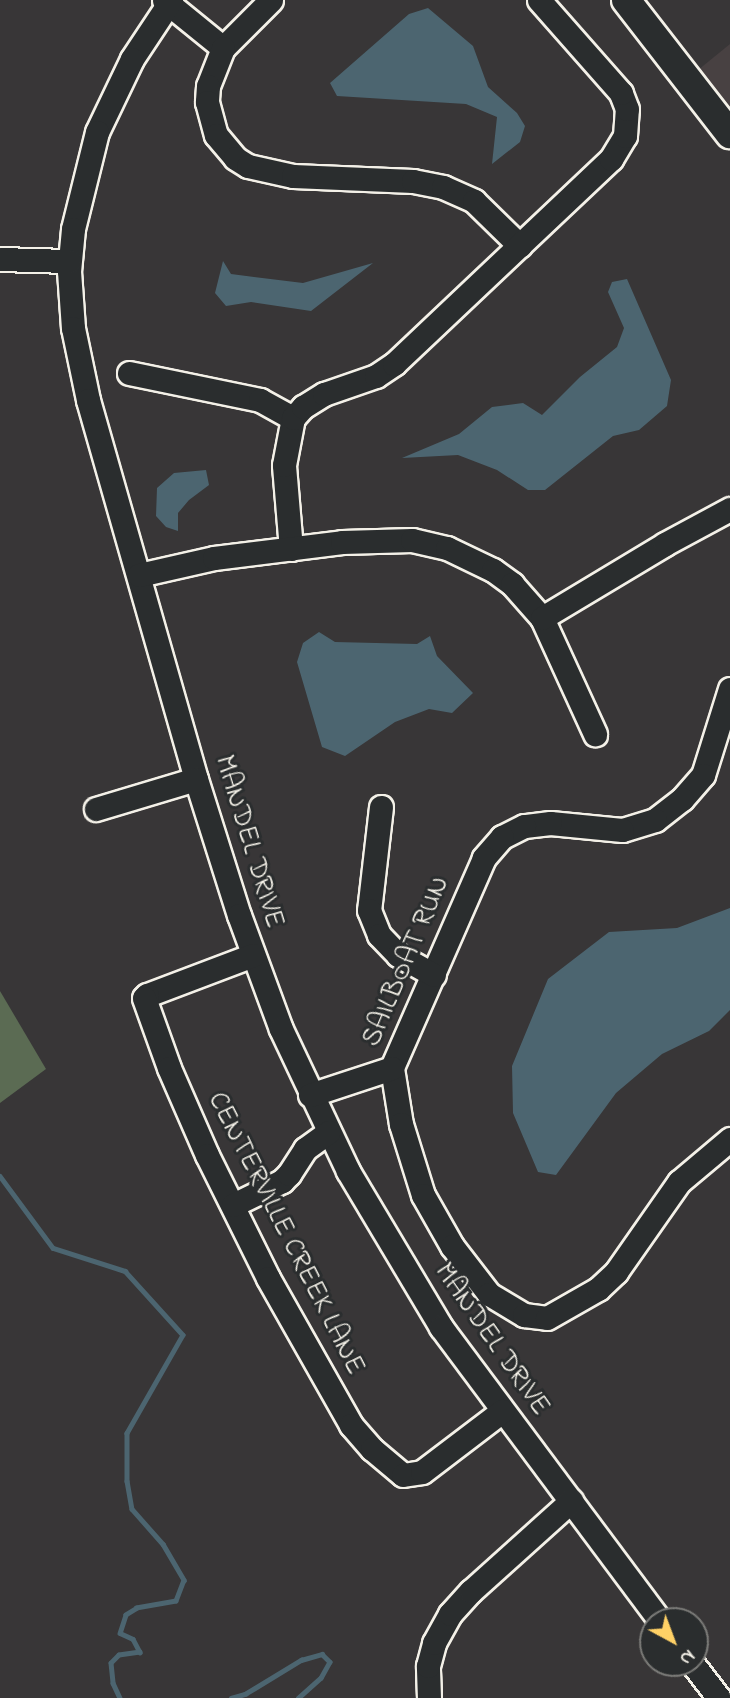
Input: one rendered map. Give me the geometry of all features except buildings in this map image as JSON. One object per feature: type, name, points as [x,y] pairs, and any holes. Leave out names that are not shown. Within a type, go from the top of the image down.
[{"type":"main road","points":[[626,0],[730,134]]},
{"type":"street","points":[[271,0],[223,48],[208,86],[206,102],[216,135],[235,158],[248,166],[293,176],[413,181],[443,187],[474,201],[520,246]]},
{"type":"street","points":[[290,549],[284,464],[293,418],[303,407],[324,394],[376,376],[394,364],[619,149],[628,123],[627,108],[612,80],[539,0]]},
{"type":"street","points":[[168,1],[223,48]]},
{"type":"street","name":"MANDEL DRIVE","points":[[168,1],[132,59],[97,132],[84,173],[69,261],[73,328],[78,358],[197,779],[253,955],[310,1095],[381,1230],[421,1295],[502,1411],[650,1607]]},
{"type":"street","points":[[0,259],[69,261]]},
{"type":"street","points":[[130,373],[260,400],[293,418]]},
{"type":"street","points":[[542,618],[665,544],[730,509]]},
{"type":"street","points":[[139,575],[214,558],[377,540],[412,540],[447,548],[493,570],[512,584],[542,618],[595,734]]},
{"type":"street","name":"SAILBOAT RUN","points":[[730,689],[703,775],[682,799],[655,820],[622,830],[550,823],[524,826],[502,837],[484,858],[392,1068],[401,1124],[423,1195],[452,1246],[489,1294],[524,1315],[547,1318],[598,1289],[616,1272],[679,1182],[730,1139]]},
{"type":"street","points":[[96,809],[197,779]]},
{"type":"street","points":[[381,807],[369,910],[379,935],[398,955],[434,975]]},
{"type":"street","name":"CENTERVILLE CREEK LANE","points":[[253,955],[158,990],[144,999],[169,1068],[268,1278],[344,1413],[372,1449],[403,1475],[422,1472],[502,1411]]},
{"type":"street","points":[[310,1095],[392,1068]]},
{"type":"street","points":[[233,1205],[282,1181],[305,1149],[328,1132]]},
{"type":"street","points":[[429,1698],[428,1666],[441,1626],[471,1591],[571,1502]]},
{"type":"street","points":[[703,1677],[719,1698]]},
{"type":"shaded area","points":[[730,44],[730,135],[687,79]]},
{"type":"green space","points":[[0,991],[46,1069],[0,1103]]},
{"type":"water","points":[[428,8],[473,46],[488,87],[517,113],[525,126],[520,142],[492,164],[497,117],[466,104],[337,96],[330,83],[409,14]]},
{"type":"water","points":[[223,261],[231,274],[303,283],[373,263],[311,311],[251,302],[226,306],[215,293]]},
{"type":"water","points":[[627,279],[671,380],[667,406],[639,430],[613,436],[545,490],[528,490],[497,470],[458,455],[402,458],[459,434],[492,407],[523,403],[542,415],[580,377],[617,347],[624,328],[608,292],[612,282]]},
{"type":"water","points":[[206,470],[209,485],[189,500],[178,513],[178,531],[166,527],[156,516],[157,488],[174,473]]},
{"type":"water","points":[[319,632],[335,642],[417,644],[430,636],[437,656],[473,693],[452,713],[429,709],[395,722],[345,756],[322,747],[297,662],[303,643]]},
{"type":"water","points":[[730,908],[730,1010],[709,1031],[662,1054],[616,1093],[556,1175],[538,1172],[513,1113],[512,1066],[548,979],[609,932],[677,928]]},
{"type":"waterway","points":[[0,1176],[53,1248],[125,1271],[183,1335],[127,1433],[127,1481],[132,1509],[163,1544],[184,1580],[176,1601],[137,1608],[126,1615],[120,1633],[133,1639],[140,1652],[119,1655],[111,1663],[113,1683],[120,1698]]},
{"type":"waterway","points":[[231,1698],[245,1694],[301,1660],[322,1654],[330,1662],[321,1678],[299,1698]]}]
